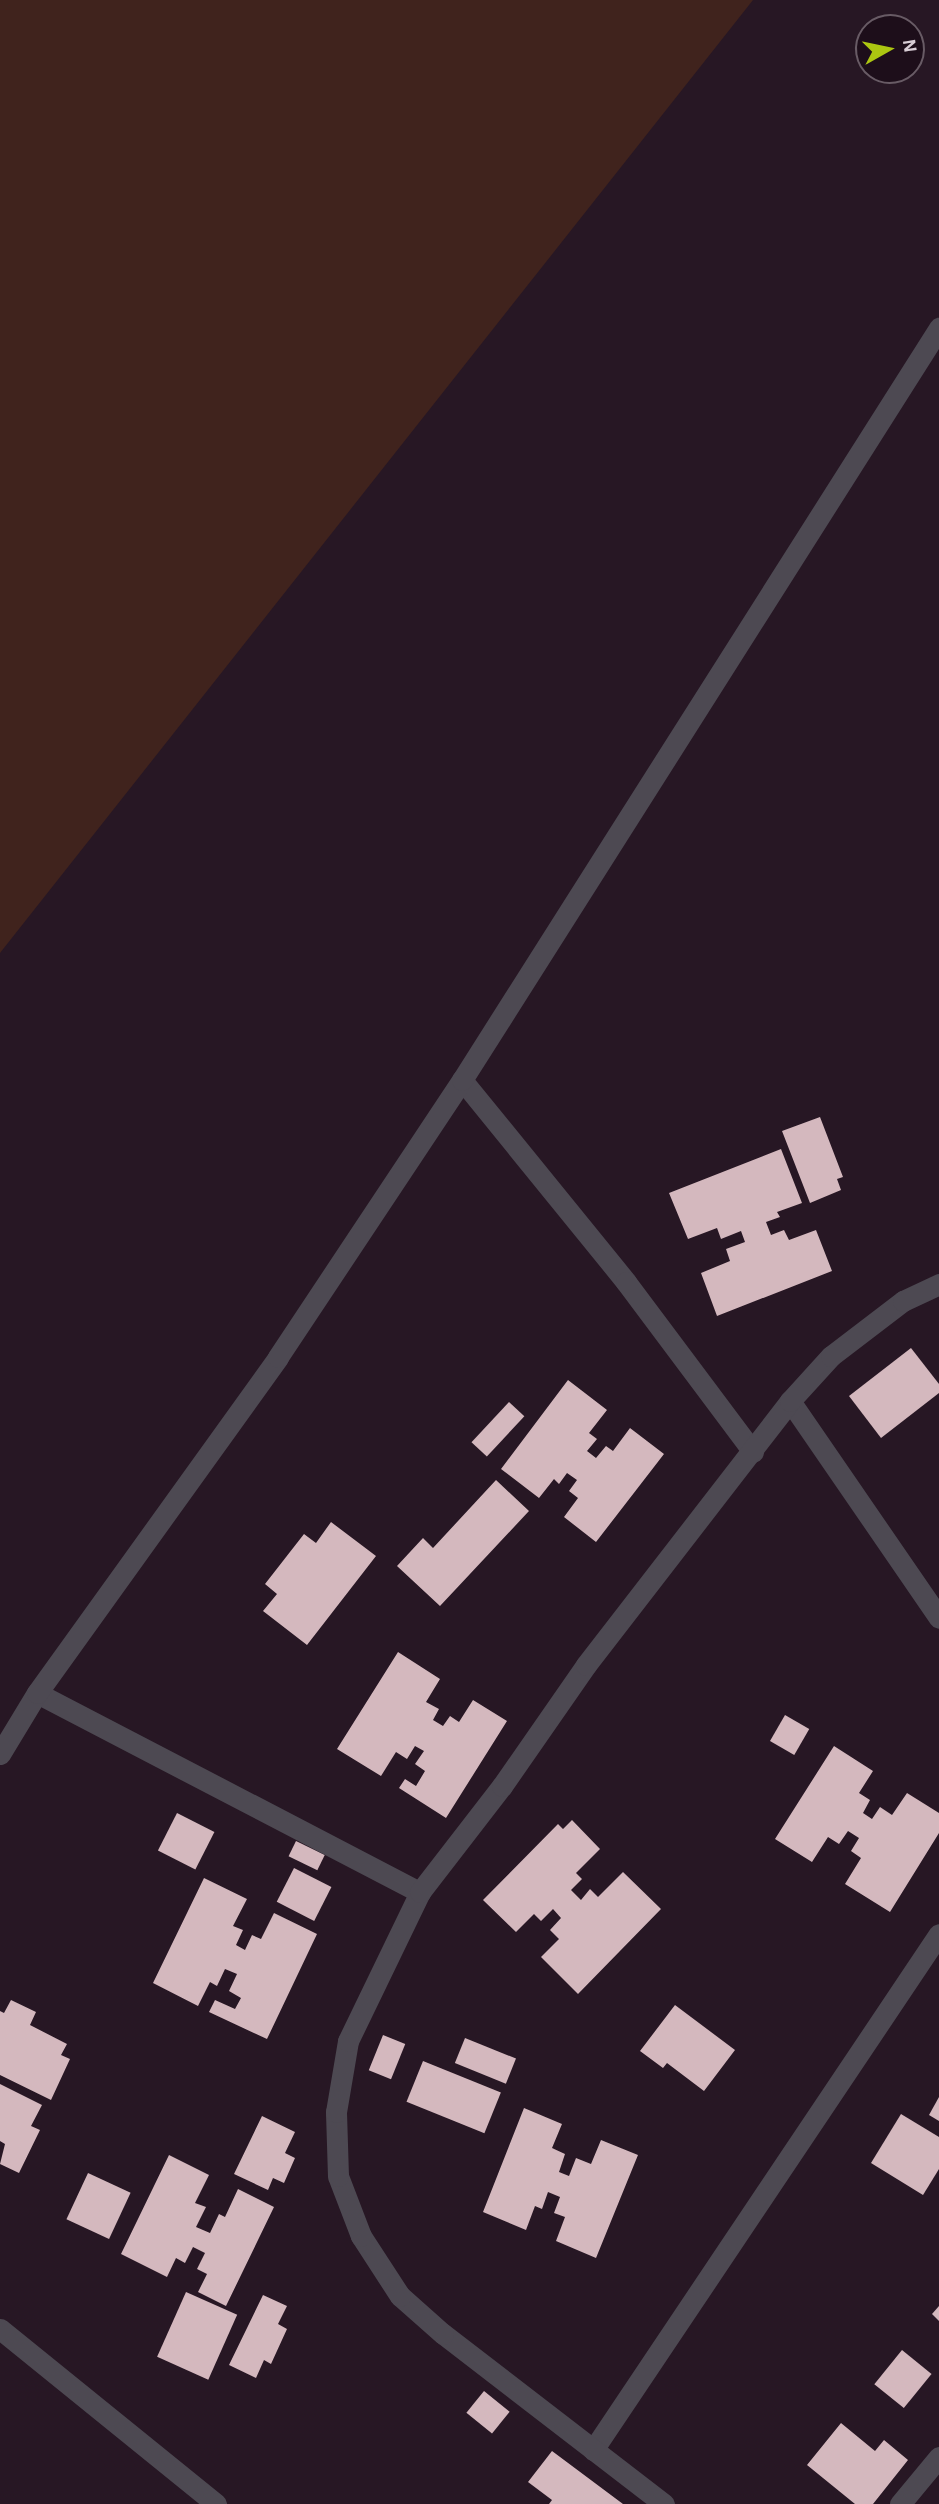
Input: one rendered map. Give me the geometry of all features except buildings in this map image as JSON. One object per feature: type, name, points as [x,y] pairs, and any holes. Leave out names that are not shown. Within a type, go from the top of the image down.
[{"type":"street","points":[[0,1754],[37,1693],[278,1357],[462,1080],[939,328]]},
{"type":"street","points":[[462,1080],[626,1282],[753,1452]]},
{"type":"street","points":[[664,2504],[443,2334],[400,2296],[361,2236],[338,2175],[336,2112],[348,2041],[420,1892],[502,1786],[586,1665],[790,1401],[831,1356],[903,1301],[939,1284]]},
{"type":"street","points":[[790,1401],[939,1618]]},
{"type":"street","points":[[37,1693],[420,1892]]},
{"type":"street","points":[[593,2450],[939,1934]]},
{"type":"street","points":[[0,2329],[216,2504]]},
{"type":"street","points":[[900,2504],[939,2458]]},
{"type":"shaded area","points":[[0,0],[753,0],[0,953]]}]
